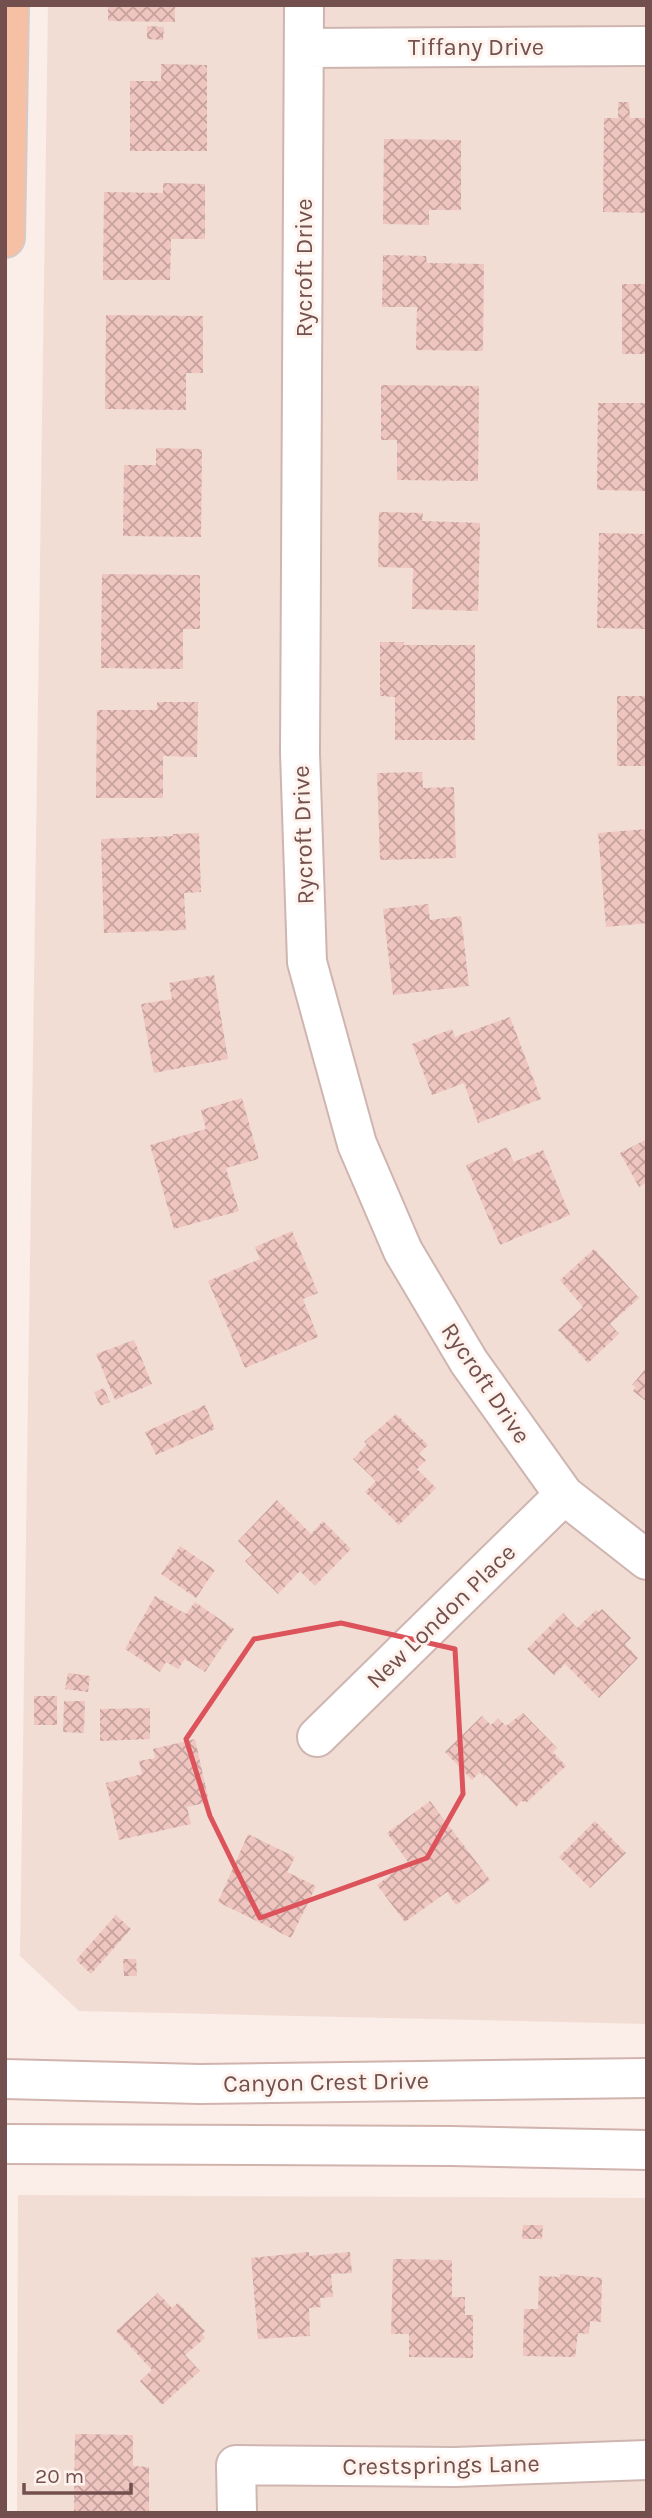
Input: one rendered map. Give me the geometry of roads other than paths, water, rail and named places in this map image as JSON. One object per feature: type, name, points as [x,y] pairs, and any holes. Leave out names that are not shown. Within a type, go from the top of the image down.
[{"type":"main road","points":[[5,238],[9,5]]},
{"type":"street","name":"Rycroft Drive","points":[[304,5],[306,48],[300,753],[307,962],[357,1144],[403,1251],[469,1362],[564,1495],[647,1560]]},
{"type":"street","name":"Tiffany Drive","points":[[306,48],[647,46]]},
{"type":"street","name":"New London Place","points":[[317,1737],[564,1495]]},
{"type":"street","name":"Canyon Crest Drive","points":[[5,2079],[200,2084],[647,2078]]},
{"type":"street","points":[[5,2144],[452,2146],[647,2150]]},
{"type":"street","name":"Crestsprings Lane","points":[[237,2513],[236,2465],[455,2467],[647,2460]]}]
